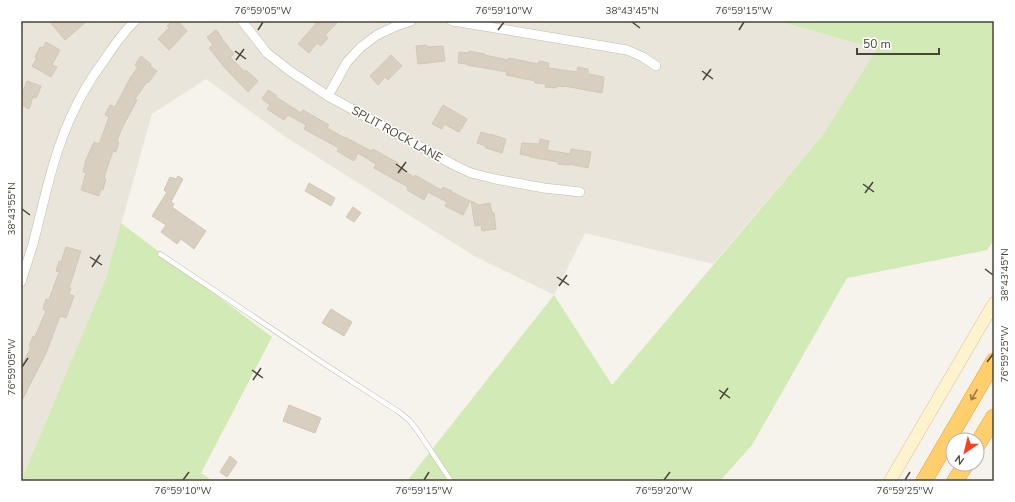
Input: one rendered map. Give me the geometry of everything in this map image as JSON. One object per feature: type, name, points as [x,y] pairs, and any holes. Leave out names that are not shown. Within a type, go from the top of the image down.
[{"type":"highway","points":[[924,481],[994,361]]},
{"type":"highway","points":[[985,432],[994,417]]},
{"type":"highway","points":[[955,481],[961,472]]},
{"type":"street","name":"SPLIT ROCK LANE","points":[[242,21],[267,53],[290,71],[328,96],[436,156],[471,173],[544,188],[580,192]]},
{"type":"street","points":[[328,96],[347,62],[361,46],[378,35],[396,26],[411,21]]},
{"type":"street","points":[[452,21],[627,50],[643,57],[656,66]]},
{"type":"street","points":[[21,282],[61,141],[79,101],[96,71],[130,22]]},
{"type":"street","points":[[890,481],[994,303]]},
{"type":"lane","points":[[160,254],[399,412],[409,420],[417,430],[451,481]]},
{"type":"shaded area","points":[[21,21],[777,21],[877,49],[822,136],[713,264],[585,233],[554,295],[474,256],[287,138],[206,79],[152,114],[106,278],[21,481]]},
{"type":"green space","points":[[777,21],[994,21],[994,240],[987,250],[847,278],[752,445],[720,481],[407,481],[554,295],[612,385],[822,136],[877,49]]},
{"type":"green space","points":[[121,223],[272,337],[201,473],[213,481],[21,481],[106,278]]},
{"type":"building","points":[[49,21],[87,21],[65,40]]},
{"type":"building","points":[[172,21],[178,21],[187,31],[169,50],[158,39],[169,28],[167,26]]},
{"type":"building","points":[[318,21],[339,21],[325,35],[328,38],[321,46],[317,43],[309,53],[298,44]]},
{"type":"building","points":[[216,30],[234,54],[230,57],[245,72],[246,70],[258,81],[248,92],[225,68],[209,48],[213,45],[207,37]]},
{"type":"building","points":[[46,42],[60,50],[52,65],[57,67],[51,77],[32,66],[37,58],[35,57],[40,47],[43,48]]},
{"type":"building","points":[[426,45],[427,47],[443,46],[445,61],[418,64],[416,46]]},
{"type":"building","points":[[469,51],[508,60],[509,58],[538,64],[539,61],[549,63],[548,68],[577,72],[578,67],[588,69],[588,74],[604,77],[602,93],[564,86],[557,86],[556,88],[545,87],[546,84],[535,83],[535,81],[506,75],[507,72],[458,63],[459,52],[469,53]]},
{"type":"building","points":[[391,55],[402,66],[388,80],[385,77],[378,85],[370,76]]},
{"type":"building","points":[[141,56],[157,71],[135,99],[137,100],[122,128],[117,141],[119,142],[116,152],[113,151],[108,165],[104,178],[106,179],[103,190],[101,189],[99,196],[81,190],[86,173],[83,172],[86,160],[94,142],[99,144],[109,117],[105,115],[110,105],[115,107],[130,78],[138,67],[135,65]]},
{"type":"building","points":[[27,81],[41,86],[37,97],[33,97],[29,109],[21,105],[21,96]]},
{"type":"building","points":[[268,90],[301,113],[303,110],[329,125],[327,128],[371,151],[373,149],[398,163],[397,167],[414,177],[415,175],[441,190],[443,187],[470,201],[463,215],[445,206],[447,202],[428,192],[424,200],[407,190],[408,187],[374,168],[376,164],[358,153],[354,161],[337,151],[339,148],[304,129],[306,125],[288,115],[284,120],[267,109],[270,105],[262,99]]},
{"type":"building","points":[[443,105],[467,119],[459,132],[444,124],[442,129],[432,124]]},
{"type":"building","points":[[481,132],[506,139],[502,153],[486,148],[486,146],[477,143]]},
{"type":"building","points":[[540,139],[549,141],[547,150],[570,154],[571,149],[591,152],[588,168],[569,164],[558,164],[559,162],[520,154],[522,143],[539,144]]},
{"type":"building","points":[[178,176],[183,179],[171,202],[174,204],[172,207],[206,231],[194,249],[181,239],[177,244],[161,232],[166,225],[152,216],[167,192],[164,190],[170,177],[176,179]]},
{"type":"building","points":[[309,183],[335,198],[331,206],[305,191]]},
{"type":"building","points":[[471,201],[479,205],[490,203],[492,213],[494,213],[496,229],[482,231],[481,225],[475,226]]},
{"type":"building","points":[[353,207],[361,213],[354,222],[346,217]]},
{"type":"building","points":[[66,247],[81,251],[69,288],[71,288],[69,294],[74,296],[66,318],[60,316],[46,353],[21,402],[21,367],[31,347],[29,346],[33,336],[35,337],[46,311],[43,309],[46,299],[49,300],[59,272],[56,271],[59,261],[61,262]]},
{"type":"building","points":[[331,309],[352,322],[344,336],[322,323]]},
{"type":"building","points":[[289,405],[321,418],[315,433],[283,421]]},
{"type":"building","points":[[230,456],[237,462],[227,477],[220,472]]}]
